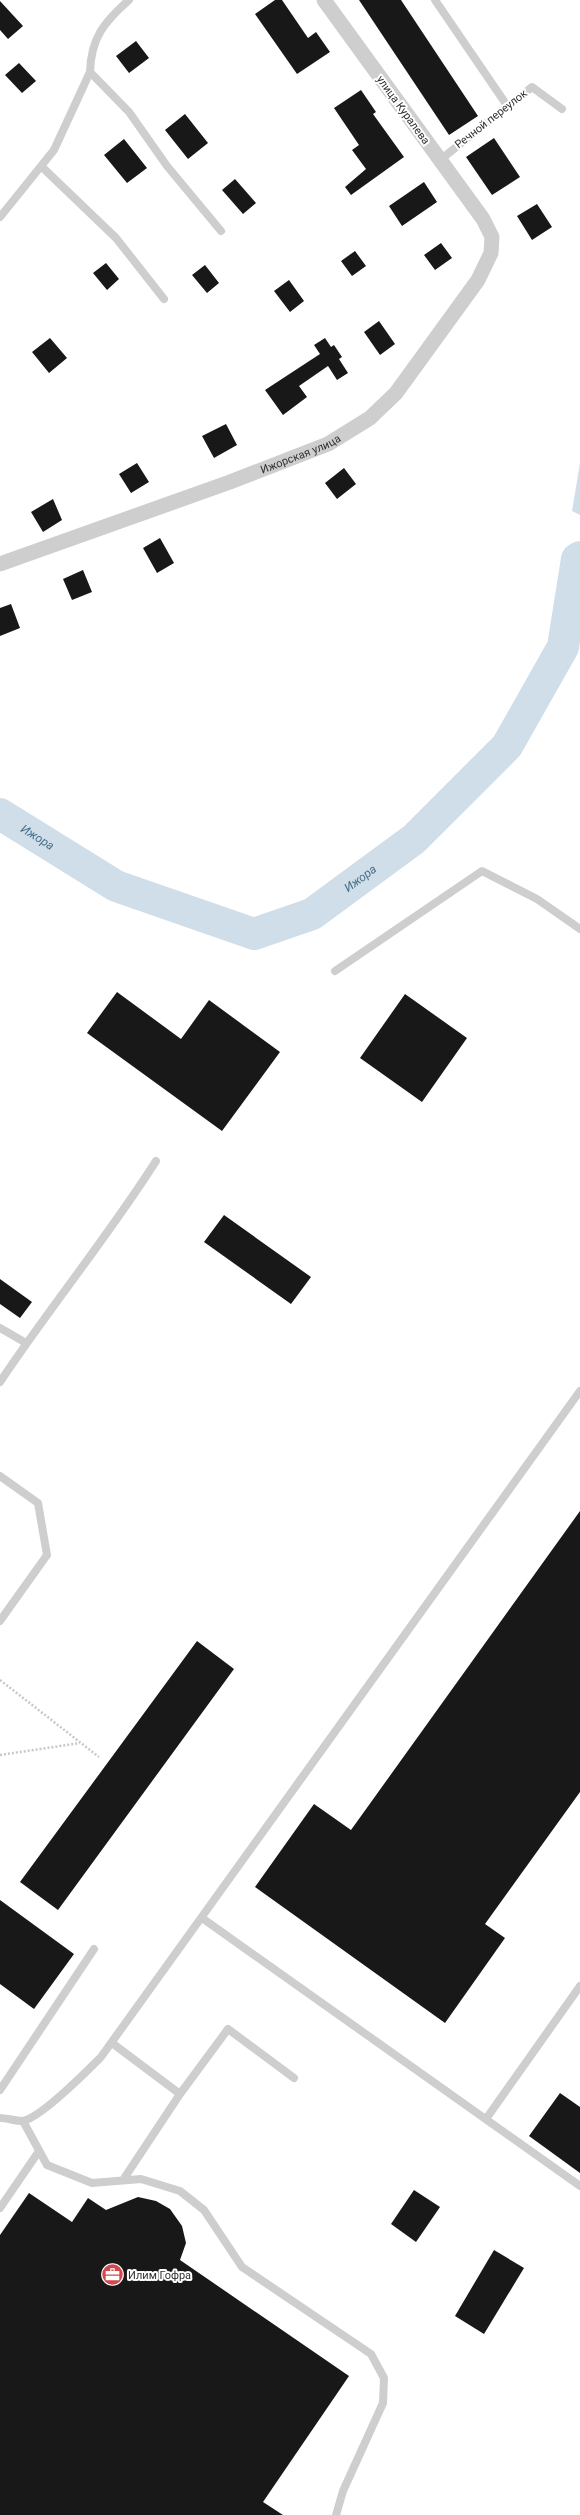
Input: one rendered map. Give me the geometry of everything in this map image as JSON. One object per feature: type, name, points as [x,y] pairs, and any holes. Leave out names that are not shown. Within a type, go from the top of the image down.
[{"type":"street","name":"улица Куралева","points":[[324,0],[483,219]]},
{"type":"street","name":"Ижорская улица","points":[[0,564],[230,482],[328,444],[370,418],[396,393],[478,280],[491,253],[492,237],[483,219]]},
{"type":"lane","points":[[0,217],[54,150],[90,72],[91,52],[107,20],[129,0]]},
{"type":"lane","points":[[435,0],[508,107]]},
{"type":"lane","points":[[90,72],[129,112],[167,166],[221,230]]},
{"type":"lane","name":"Речной переулок","points":[[440,160],[532,87],[562,108]]},
{"type":"lane","points":[[41,166],[116,238],[164,299]]},
{"type":"lane","points":[[335,971],[482,871],[537,899],[580,929]]},
{"type":"lane","points":[[0,1382],[26,1344],[119,1219],[156,1162]]},
{"type":"lane","points":[[0,1328],[26,1344]]},
{"type":"lane","points":[[0,2118],[23,2121],[39,2112],[70,2088],[101,2057],[580,1391]]},
{"type":"lane","points":[[0,1476],[38,1503],[47,1555],[0,1621]]},
{"type":"lane","points":[[202,1918],[580,2186]]},
{"type":"lane","points":[[0,2090],[94,1948]]},
{"type":"lane","points":[[486,2119],[580,1986]]},
{"type":"lane","points":[[123,2180],[180,2094],[228,2030],[294,2078]]},
{"type":"lane","points":[[112,2043],[180,2094]]},
{"type":"lane","points":[[23,2121],[47,2165],[92,2183],[141,2179],[180,2191],[204,2210],[242,2267],[371,2354],[384,2378],[383,2403],[343,2491],[336,2515]]},
{"type":"lane","points":[[0,2208],[39,2151]]},
{"type":"path","points":[[0,1680],[99,1757]]},
{"type":"path","points":[[0,1755],[80,1743]]},
{"type":"shaded area","points":[[580,463],[580,515],[572,511]]},
{"type":"building","points":[[275,0],[282,0],[308,38],[316,32],[330,52],[297,74],[255,14]]},
{"type":"building","points":[[359,0],[401,0],[478,116],[449,135]]},
{"type":"building","points":[[0,1],[23,26],[8,39],[0,30]]},
{"type":"building","points":[[136,41],[149,58],[129,73],[116,56]]},
{"type":"building","points":[[19,63],[36,81],[22,93],[5,75]]},
{"type":"building","points":[[361,90],[376,112],[373,114],[404,157],[351,195],[345,187],[366,169],[352,150],[359,145],[334,108]]},
{"type":"building","points":[[185,114],[208,143],[188,159],[165,130]]},
{"type":"building","points":[[494,138],[520,177],[492,195],[466,157]]},
{"type":"building","points":[[124,139],[147,168],[127,183],[104,155]]},
{"type":"building","points":[[235,179],[256,203],[243,214],[222,190]]},
{"type":"building","points":[[424,182],[437,202],[402,226],[389,206]]},
{"type":"building","points":[[537,204],[552,227],[532,240],[517,216]]},
{"type":"building","points":[[441,243],[452,258],[435,270],[424,255]]},
{"type":"building","points":[[355,251],[366,266],[352,276],[341,261]]},
{"type":"building","points":[[106,263],[119,279],[107,290],[93,273]]},
{"type":"building","points":[[205,265],[219,283],[207,293],[192,275]]},
{"type":"building","points":[[289,280],[304,301],[290,312],[274,291]]},
{"type":"building","points":[[379,321],[395,344],[380,355],[364,332]]},
{"type":"building","points":[[50,338],[67,358],[49,373],[32,352]]},
{"type":"building","points":[[325,338],[331,347],[334,345],[342,357],[339,359],[348,373],[337,380],[328,366],[299,386],[307,397],[283,415],[265,390],[320,354],[314,345]]},
{"type":"building","points":[[226,424],[237,445],[214,458],[202,436]]},
{"type":"building","points":[[137,463],[149,482],[131,493],[119,474]]},
{"type":"building","points":[[344,468],[356,484],[337,499],[325,483]]},
{"type":"building","points":[[53,499],[62,520],[43,532],[31,512]]},
{"type":"building","points":[[160,538],[174,563],[157,573],[143,548]]},
{"type":"building","points":[[83,570],[92,592],[72,600],[63,579]]},
{"type":"building","points":[[11,604],[20,628],[0,636],[0,608]]},
{"type":"building","points":[[117,992],[181,1039],[209,1000],[280,1052],[222,1131],[87,1033]]},
{"type":"building","points":[[405,994],[467,1038],[422,1102],[360,1058]]},
{"type":"building","points":[[224,1215],[311,1277],[291,1304],[204,1242]]},
{"type":"building","points":[[0,1279],[32,1302],[20,1318],[0,1304]]},
{"type":"building","points":[[580,1511],[580,1792],[485,1924],[505,1938],[445,2023],[255,1887],[314,1804],[351,1830]]},
{"type":"building","points":[[197,1641],[234,1669],[58,1910],[20,1882]]},
{"type":"building","points":[[0,1900],[74,1954],[34,2009],[0,1984]]},
{"type":"building","points":[[560,2093],[580,2107],[580,2173],[529,2136]]},
{"type":"building","points":[[414,2190],[440,2207],[416,2242],[391,2224]]},
{"type":"building","points":[[29,2193],[72,2222],[88,2198],[106,2210],[138,2197],[156,2201],[170,2209],[182,2226],[186,2243],[180,2260],[349,2376],[263,2502],[283,2515],[0,2515],[0,2235]]},
{"type":"building","points":[[494,2250],[524,2268],[484,2334],[455,2316]]},
{"type":"waterway","name":"Ижора","points":[[0,814],[116,886],[254,934],[312,914],[414,839],[507,746],[563,647],[577,559],[580,557]]},
{"type":"place","name":"Илим Гофра","points":[[112,2275]]}]
